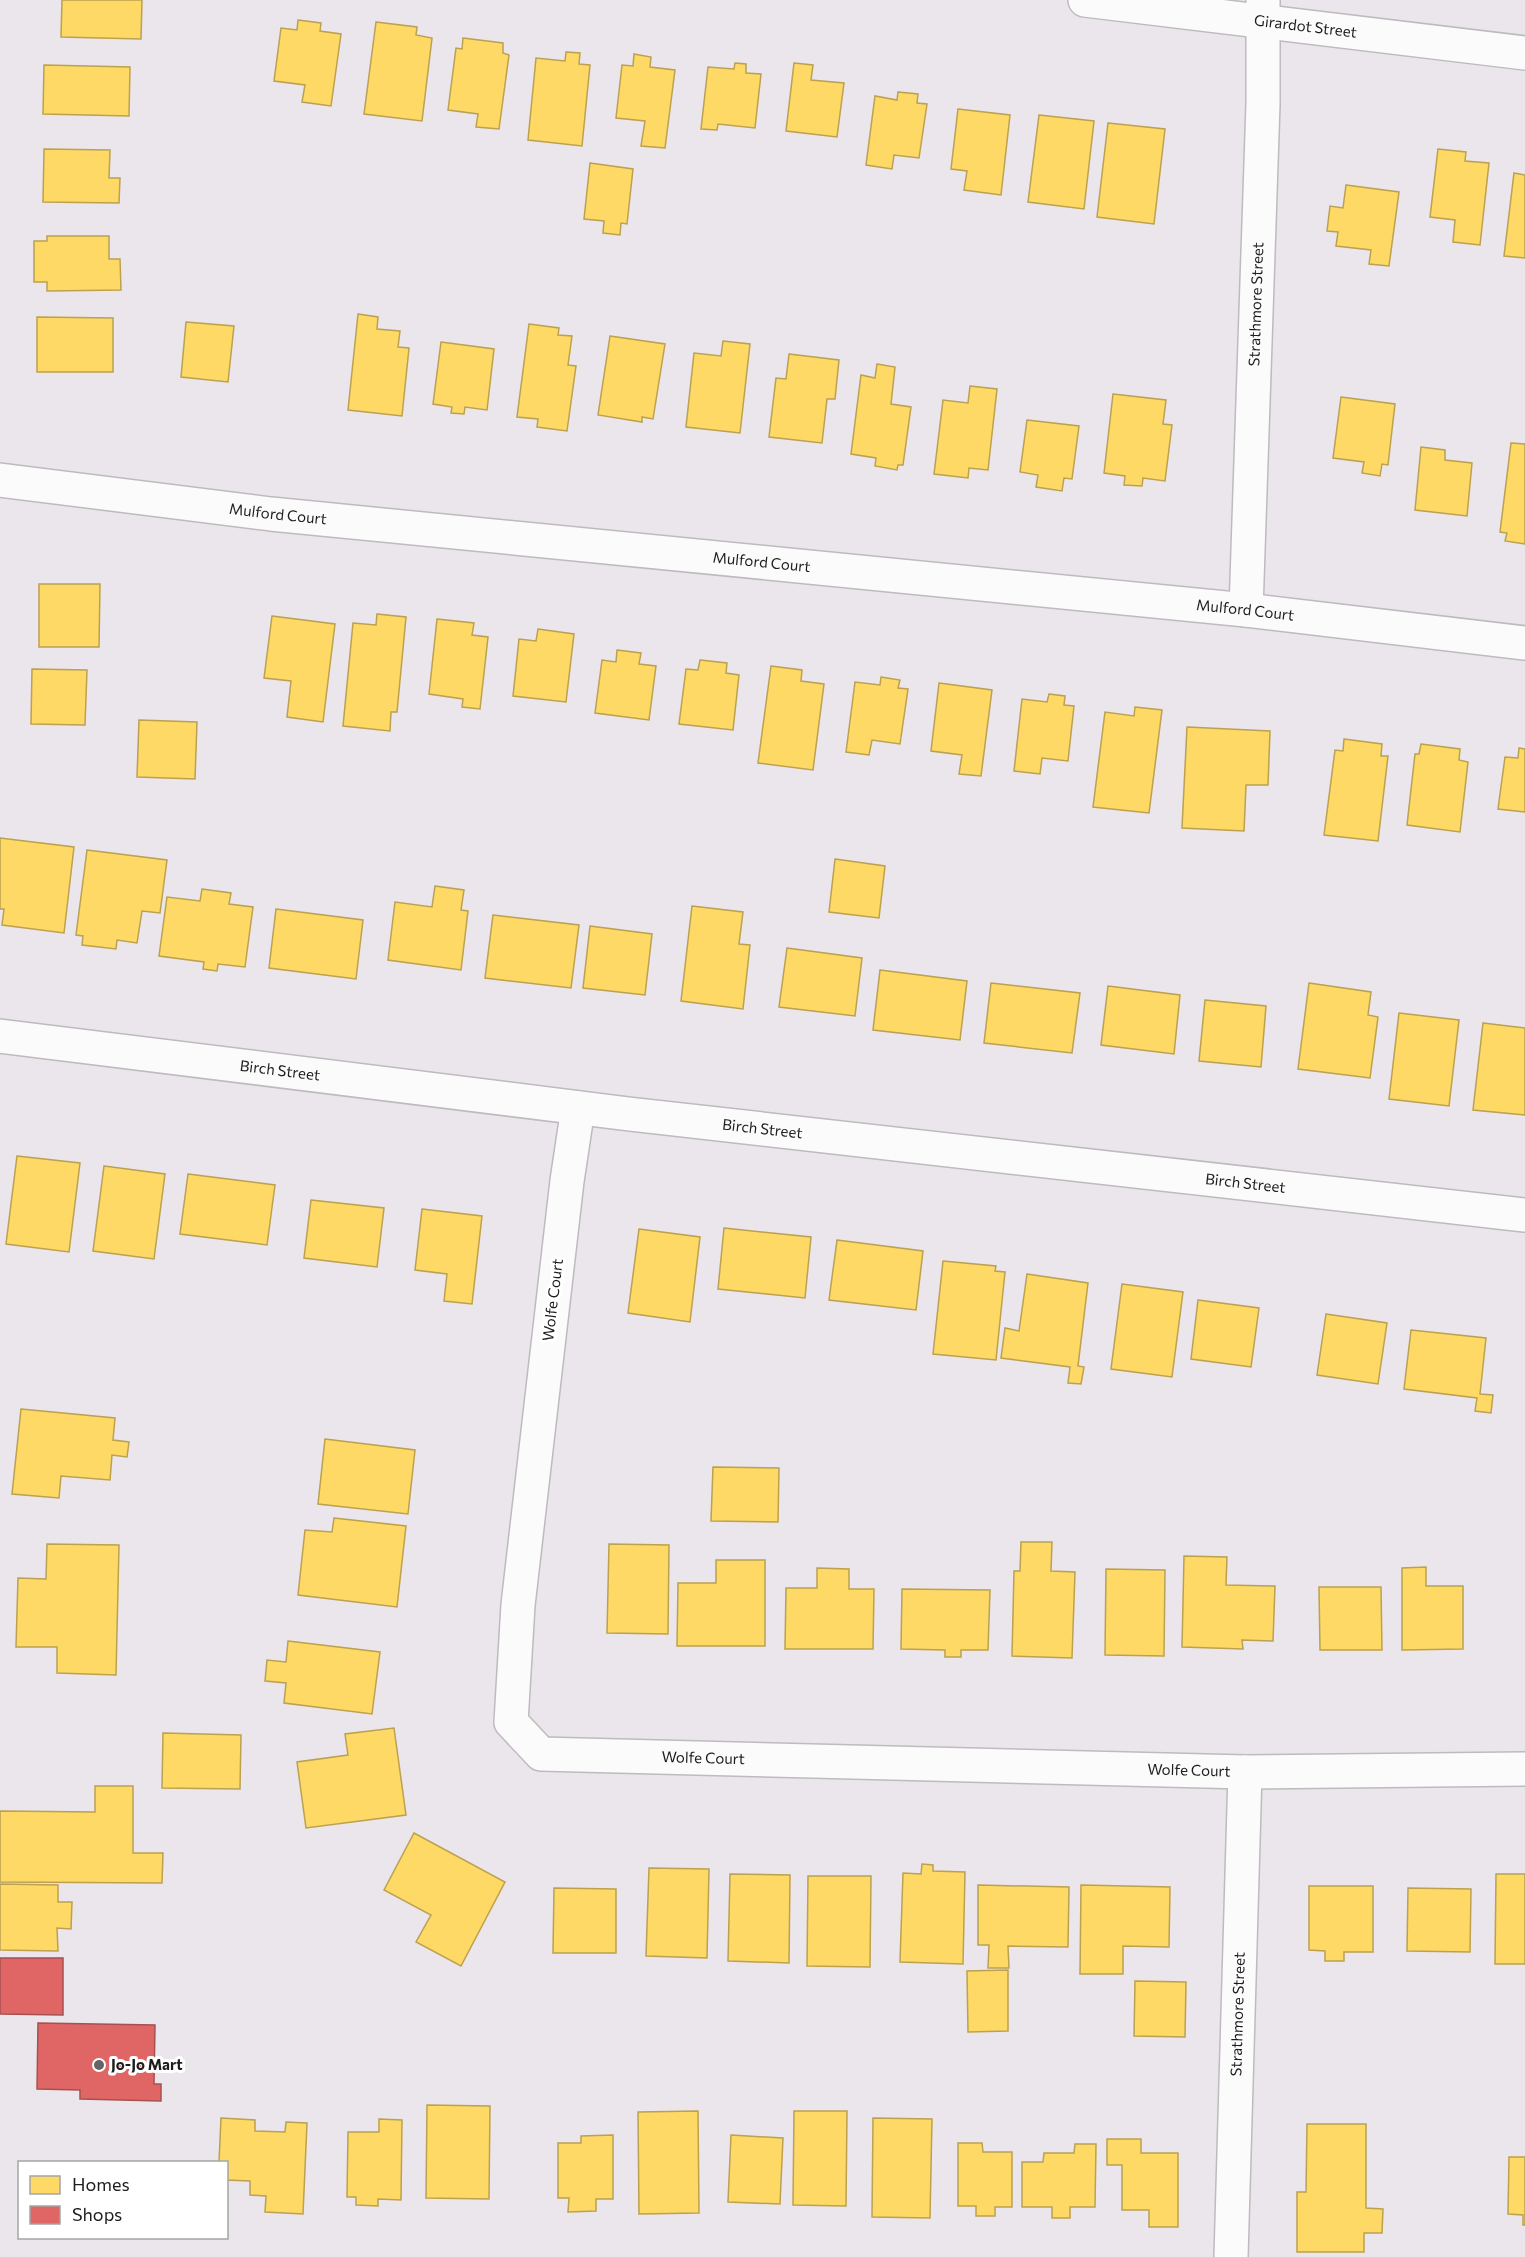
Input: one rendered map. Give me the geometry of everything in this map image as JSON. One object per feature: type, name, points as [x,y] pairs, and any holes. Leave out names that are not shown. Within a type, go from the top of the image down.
[{"type":"street","name":"Girardot Street","points":[[1085,0],[1263,10],[1525,53]]},
{"type":"street","name":"Strathmore Street","points":[[1246,610],[1263,104],[1263,10]]},
{"type":"street","name":"Mulford Court","points":[[0,480],[271,514],[1246,610],[1525,643]]},
{"type":"street","name":"Birch Street","points":[[0,1036],[578,1108],[1525,1215]]},
{"type":"street","name":"Wolfe Court","points":[[578,1108],[567,1181],[518,1605],[511,1722],[541,1754],[1245,1772],[1525,1769]]},
{"type":"street","name":"Strathmore Street","points":[[1230,2257],[1245,1772]]},
{"type":"building: Homes","points":[[62,0],[142,0],[141,39],[61,37]]},
{"type":"building: Homes","points":[[298,20],[321,23],[320,31],[341,34],[331,106],[302,102],[305,85],[274,81],[281,28],[297,30]]},
{"type":"building: Homes","points":[[376,22],[417,27],[416,35],[432,38],[422,121],[364,114]]},
{"type":"building: Homes","points":[[463,38],[503,43],[503,53],[509,55],[499,129],[476,127],[478,114],[448,110],[456,48],[462,49]]},
{"type":"building: Homes","points":[[566,52],[580,53],[579,64],[590,65],[582,146],[528,140],[536,58],[565,61]]},
{"type":"building: Homes","points":[[634,54],[651,57],[650,67],[675,70],[665,148],[641,146],[645,121],[616,118],[622,65],[633,66]]},
{"type":"building: Homes","points":[[735,63],[746,64],[746,73],[761,74],[755,128],[718,124],[717,130],[701,129],[708,67],[734,69]]},
{"type":"building: Homes","points":[[794,63],[813,65],[811,80],[844,83],[837,137],[786,131]]},
{"type":"building: Homes","points":[[44,65],[130,67],[129,116],[43,114]]},
{"type":"building: Homes","points":[[898,92],[918,94],[917,103],[927,104],[919,158],[894,155],[892,169],[866,165],[875,96],[897,100]]},
{"type":"building: Homes","points":[[958,109],[1010,115],[1001,195],[964,190],[967,171],[951,169]]},
{"type":"building: Homes","points":[[1039,115],[1094,121],[1084,209],[1028,202]]},
{"type":"building: Homes","points":[[1108,123],[1165,129],[1154,224],[1097,217]]},
{"type":"building: Homes","points":[[44,149],[110,150],[109,178],[120,178],[119,203],[43,202]]},
{"type":"building: Homes","points":[[1438,149],[1466,152],[1465,161],[1489,163],[1480,245],[1453,242],[1455,220],[1430,217]]},
{"type":"building: Homes","points":[[590,163],[633,169],[627,224],[621,223],[620,235],[603,233],[604,221],[584,219]]},
{"type":"building: Homes","points":[[1514,173],[1525,175],[1525,258],[1504,256]]},
{"type":"building: Homes","points":[[1346,185],[1399,192],[1389,266],[1369,264],[1371,250],[1336,246],[1338,232],[1327,231],[1330,206],[1343,208]]},
{"type":"building: Homes","points":[[47,236],[109,236],[109,259],[120,259],[121,290],[47,291],[47,282],[34,282],[34,241],[47,241]]},
{"type":"building: Homes","points":[[358,314],[378,317],[377,329],[400,331],[398,347],[409,348],[402,416],[348,410]]},
{"type":"building: Homes","points":[[37,317],[113,318],[113,372],[37,372]]},
{"type":"building: Homes","points":[[186,322],[234,326],[228,382],[181,377]]},
{"type":"building: Homes","points":[[529,324],[559,328],[558,335],[572,336],[568,365],[576,366],[567,431],[537,427],[538,419],[517,417]]},
{"type":"building: Homes","points":[[610,336],[665,344],[653,419],[642,417],[642,422],[598,415]]},
{"type":"building: Homes","points":[[723,341],[750,344],[740,433],[686,427],[694,353],[721,356]]},
{"type":"building: Homes","points":[[441,342],[494,349],[487,410],[465,407],[464,414],[451,413],[452,407],[433,404]]},
{"type":"building: Homes","points":[[789,354],[839,360],[835,399],[827,399],[822,443],[769,437],[776,378],[786,379]]},
{"type":"building: Homes","points":[[877,364],[895,367],[891,404],[911,407],[903,465],[898,465],[897,470],[875,466],[876,458],[851,454],[861,375],[875,378]]},
{"type":"building: Homes","points":[[970,386],[997,389],[988,470],[969,468],[968,478],[934,474],[943,400],[968,403]]},
{"type":"building: Homes","points":[[1113,394],[1166,400],[1163,424],[1172,425],[1165,481],[1143,478],[1142,486],[1124,485],[1125,476],[1104,473]]},
{"type":"building: Homes","points":[[1341,397],[1395,404],[1388,465],[1382,464],[1380,476],[1362,473],[1364,462],[1333,458]]},
{"type":"building: Homes","points":[[1027,420],[1079,426],[1072,479],[1064,478],[1062,491],[1036,487],[1038,475],[1020,472]]},
{"type":"building: Homes","points":[[1511,443],[1525,444],[1525,544],[1505,541],[1507,533],[1500,532]]},
{"type":"building: Homes","points":[[1421,447],[1445,450],[1445,460],[1472,463],[1467,516],[1415,510]]},
{"type":"building: Homes","points":[[39,584],[100,584],[99,647],[39,647]]},
{"type":"building: Homes","points":[[377,614],[406,617],[397,712],[391,712],[390,731],[343,726],[353,623],[376,625]]},
{"type":"building: Homes","points":[[272,616],[335,624],[323,722],[287,717],[291,681],[264,678]]},
{"type":"building: Homes","points":[[437,619],[474,623],[472,635],[488,637],[480,709],[462,707],[463,699],[429,694]]},
{"type":"building: Homes","points":[[538,629],[574,634],[566,702],[513,696],[519,639],[536,641]]},
{"type":"building: Homes","points":[[617,650],[641,653],[639,664],[656,666],[649,720],[595,713],[602,660],[616,662]]},
{"type":"building: Homes","points":[[700,660],[727,663],[726,673],[739,675],[733,730],[679,724],[686,669],[698,670]]},
{"type":"building: Homes","points":[[771,666],[802,670],[801,681],[824,684],[813,770],[758,763]]},
{"type":"building: Homes","points":[[32,669],[87,670],[85,725],[31,724]]},
{"type":"building: Homes","points":[[881,677],[900,680],[898,688],[908,689],[900,744],[872,740],[869,755],[846,752],[855,682],[880,685]]},
{"type":"building: Homes","points":[[939,683],[992,690],[981,776],[959,774],[962,755],[931,751]]},
{"type":"building: Homes","points":[[1049,694],[1065,696],[1064,705],[1074,706],[1068,761],[1042,758],[1040,774],[1014,771],[1022,699],[1047,702]]},
{"type":"building: Homes","points":[[1135,707],[1162,710],[1149,813],[1093,807],[1105,712],[1134,716]]},
{"type":"building: Homes","points":[[139,720],[197,722],[195,779],[137,777]]},
{"type":"building: Homes","points":[[1187,727],[1270,731],[1268,785],[1246,785],[1244,831],[1182,828]]},
{"type":"building: Homes","points":[[1344,739],[1382,744],[1381,756],[1388,756],[1378,841],[1324,835],[1335,750],[1343,751]]},
{"type":"building: Homes","points":[[1421,744],[1460,749],[1459,760],[1468,762],[1460,832],[1407,825],[1415,754],[1419,754]]},
{"type":"building: Homes","points":[[1519,748],[1525,749],[1525,812],[1498,809],[1505,757],[1518,758]]},
{"type":"building: Homes","points":[[0,838],[74,847],[64,933],[2,925],[4,909],[0,909]]},
{"type":"building: Homes","points":[[87,850],[167,860],[160,913],[142,911],[137,943],[117,940],[116,949],[82,945],[83,936],[76,935]]},
{"type":"building: Homes","points":[[835,859],[885,866],[879,918],[829,912]]},
{"type":"building: Homes","points":[[435,886],[464,890],[461,910],[468,911],[461,970],[388,960],[395,902],[432,907]]},
{"type":"building: Homes","points":[[202,889],[231,893],[229,904],[253,907],[245,967],[218,964],[217,971],[203,969],[204,962],[159,956],[167,897],[200,901]]},
{"type":"building: Homes","points":[[692,906],[743,912],[739,944],[750,945],[743,1009],[681,1001]]},
{"type":"building: Homes","points":[[276,909],[363,920],[356,979],[269,968]]},
{"type":"building: Homes","points":[[493,915],[579,925],[571,988],[485,978]]},
{"type":"building: Homes","points":[[590,926],[652,934],[645,995],[583,988]]},
{"type":"building: Homes","points":[[787,948],[862,958],[855,1016],[779,1007]]},
{"type":"building: Homes","points":[[880,970],[967,981],[960,1040],[873,1030]]},
{"type":"building: Homes","points":[[991,983],[1080,993],[1072,1053],[984,1043]]},
{"type":"building: Homes","points":[[1309,983],[1371,992],[1368,1015],[1378,1017],[1370,1078],[1298,1069]]},
{"type":"building: Homes","points":[[1108,986],[1180,995],[1174,1054],[1101,1045]]},
{"type":"building: Homes","points":[[1205,1000],[1266,1006],[1261,1067],[1199,1061]]},
{"type":"building: Homes","points":[[1399,1013],[1459,1020],[1449,1106],[1389,1099]]},
{"type":"building: Homes","points":[[1483,1023],[1525,1028],[1525,1115],[1473,1110]]},
{"type":"building: Homes","points":[[17,1156],[80,1163],[69,1252],[6,1244]]},
{"type":"building: Homes","points":[[104,1166],[165,1174],[154,1259],[93,1251]]},
{"type":"building: Homes","points":[[188,1174],[275,1185],[267,1245],[180,1234]]},
{"type":"building: Homes","points":[[311,1200],[384,1208],[377,1267],[304,1258]]},
{"type":"building: Homes","points":[[422,1209],[482,1216],[472,1304],[444,1301],[447,1274],[415,1270]]},
{"type":"building: Homes","points":[[724,1228],[811,1237],[805,1298],[718,1289]]},
{"type":"building: Homes","points":[[639,1229],[700,1237],[690,1322],[628,1313]]},
{"type":"building: Homes","points":[[837,1240],[923,1251],[916,1310],[829,1300]]},
{"type":"building: Homes","points":[[943,1261],[996,1266],[995,1271],[1005,1272],[996,1360],[933,1354]]},
{"type":"building: Homes","points":[[1027,1274],[1088,1283],[1078,1366],[1084,1367],[1081,1384],[1068,1383],[1070,1367],[1001,1358],[1005,1328],[1019,1331]]},
{"type":"building: Homes","points":[[1122,1284],[1183,1292],[1172,1377],[1111,1369]]},
{"type":"building: Homes","points":[[1198,1300],[1259,1308],[1251,1367],[1191,1359]]},
{"type":"building: Homes","points":[[1326,1314],[1387,1323],[1378,1384],[1317,1375]]},
{"type":"building: Homes","points":[[1411,1330],[1486,1338],[1480,1394],[1493,1395],[1491,1413],[1475,1411],[1477,1398],[1404,1389]]},
{"type":"building: Homes","points":[[21,1409],[115,1418],[113,1440],[129,1442],[127,1457],[112,1455],[110,1480],[61,1476],[59,1498],[12,1494]]},
{"type":"building: Homes","points":[[325,1439],[415,1450],[408,1514],[318,1504]]},
{"type":"building: Homes","points":[[713,1467],[779,1468],[778,1522],[711,1521]]},
{"type":"building: Homes","points":[[334,1518],[406,1526],[397,1607],[298,1595],[305,1530],[332,1532]]},
{"type":"building: Homes","points":[[1021,1542],[1052,1542],[1051,1571],[1075,1572],[1072,1658],[1012,1656],[1014,1571],[1020,1571]]},
{"type":"building: Homes","points":[[47,1544],[119,1545],[116,1675],[57,1673],[57,1647],[16,1647],[18,1578],[46,1579]]},
{"type":"building: Homes","points":[[609,1544],[669,1545],[668,1634],[607,1633]]},
{"type":"building: Homes","points":[[1184,1556],[1227,1557],[1226,1585],[1275,1586],[1273,1641],[1242,1640],[1243,1649],[1182,1647]]},
{"type":"building: Homes","points":[[716,1560],[765,1560],[765,1646],[677,1646],[678,1583],[716,1583]]},
{"type":"building: Homes","points":[[1426,1567],[1426,1586],[1463,1586],[1463,1649],[1402,1650],[1402,1568]]},
{"type":"building: Homes","points":[[817,1568],[849,1569],[849,1589],[874,1589],[873,1649],[785,1649],[786,1588],[817,1588]]},
{"type":"building: Homes","points":[[1106,1569],[1165,1570],[1164,1656],[1105,1655]]},
{"type":"building: Homes","points":[[1319,1587],[1381,1587],[1382,1650],[1320,1650]]},
{"type":"building: Homes","points":[[902,1589],[990,1590],[988,1650],[961,1650],[961,1657],[945,1657],[945,1650],[901,1649]]},
{"type":"building: Homes","points":[[288,1641],[380,1652],[372,1714],[284,1703],[286,1683],[265,1681],[267,1660],[286,1662]]},
{"type":"building: Homes","points":[[394,1728],[406,1815],[306,1828],[297,1762],[348,1755],[345,1734]]},
{"type":"building: Homes","points":[[163,1733],[241,1735],[240,1789],[162,1788]]},
{"type":"building: Homes","points":[[95,1786],[133,1786],[133,1853],[163,1853],[162,1883],[0,1882],[0,1811],[95,1812]]},
{"type":"building: Homes","points":[[414,1833],[505,1882],[461,1966],[416,1942],[431,1915],[384,1890]]},
{"type":"building: Homes","points":[[922,1864],[933,1865],[933,1871],[965,1872],[963,1964],[900,1962],[903,1873],[921,1874]]},
{"type":"building: Homes","points":[[649,1868],[709,1869],[707,1958],[646,1956]]},
{"type":"building: Homes","points":[[730,1874],[790,1875],[789,1963],[728,1961]]},
{"type":"building: Homes","points":[[1496,1874],[1525,1874],[1525,1964],[1495,1964]]},
{"type":"building: Homes","points":[[808,1876],[871,1876],[870,1967],[807,1966]]},
{"type":"building: Homes","points":[[0,1884],[58,1885],[58,1902],[72,1902],[71,1929],[57,1928],[58,1951],[0,1950]]},
{"type":"building: Homes","points":[[978,1885],[1069,1887],[1068,1947],[1008,1946],[1009,1968],[988,1968],[989,1945],[978,1945]]},
{"type":"building: Homes","points":[[1081,1885],[1170,1887],[1169,1947],[1123,1946],[1123,1974],[1080,1974]]},
{"type":"building: Homes","points":[[1309,1886],[1373,1886],[1373,1952],[1344,1952],[1344,1961],[1325,1961],[1325,1951],[1309,1950]]},
{"type":"building: Homes","points":[[554,1888],[616,1889],[616,1953],[553,1953]]},
{"type":"building: Homes","points":[[1408,1888],[1471,1889],[1470,1952],[1407,1951]]},
{"type":"building: Homes","points":[[1008,1970],[1008,2031],[968,2032],[967,1971]]},
{"type":"building: Homes","points":[[1135,1981],[1186,1982],[1185,2037],[1134,2036]]},
{"type":"building: Homes","points":[[427,2105],[490,2106],[489,2199],[426,2198]]},
{"type":"building: Homes","points":[[698,2111],[699,2213],[639,2214],[638,2112]]},
{"type":"building: Homes","points":[[794,2111],[847,2111],[846,2206],[793,2205]]},
{"type":"building: Homes","points":[[221,2118],[255,2120],[255,2131],[285,2132],[286,2122],[307,2123],[303,2214],[265,2212],[266,2196],[250,2195],[250,2181],[228,2180],[228,2161],[219,2161]]},
{"type":"building: Homes","points":[[873,2118],[932,2119],[930,2218],[872,2217]]},
{"type":"building: Homes","points":[[379,2119],[402,2120],[401,2200],[378,2199],[378,2206],[356,2205],[356,2197],[347,2197],[348,2132],[379,2132]]},
{"type":"building: Homes","points":[[1307,2124],[1366,2124],[1366,2208],[1383,2209],[1382,2233],[1364,2233],[1364,2252],[1297,2252],[1297,2192],[1306,2192]]},
{"type":"building: Homes","points":[[613,2135],[613,2199],[596,2199],[596,2211],[568,2212],[569,2198],[558,2198],[558,2143],[581,2143],[581,2136]]},
{"type":"building: Homes","points":[[731,2135],[783,2138],[780,2204],[728,2202]]},
{"type":"building: Homes","points":[[1107,2139],[1141,2139],[1141,2153],[1178,2153],[1178,2227],[1149,2227],[1149,2210],[1122,2210],[1122,2165],[1107,2165]]},
{"type":"building: Homes","points":[[958,2143],[982,2143],[983,2152],[1012,2152],[1012,2207],[995,2207],[995,2216],[976,2216],[976,2206],[958,2206]]},
{"type":"building: Homes","points":[[1075,2144],[1096,2144],[1095,2207],[1070,2207],[1070,2218],[1052,2218],[1052,2207],[1022,2207],[1022,2162],[1043,2162],[1044,2153],[1074,2153]]},
{"type":"building: Homes","points":[[1509,2157],[1525,2157],[1525,2225],[1523,2225],[1523,2215],[1508,2214]]},
{"type":"building: Shops","points":[[0,1958],[63,1958],[63,2015],[0,2014]]},
{"type":"building: Shops","points":[[38,2023],[155,2025],[154,2084],[161,2084],[161,2101],[80,2099],[80,2090],[37,2089]]},
{"type":"place","name":"Jo-Jo Mart","points":[[99,2065]]}]
